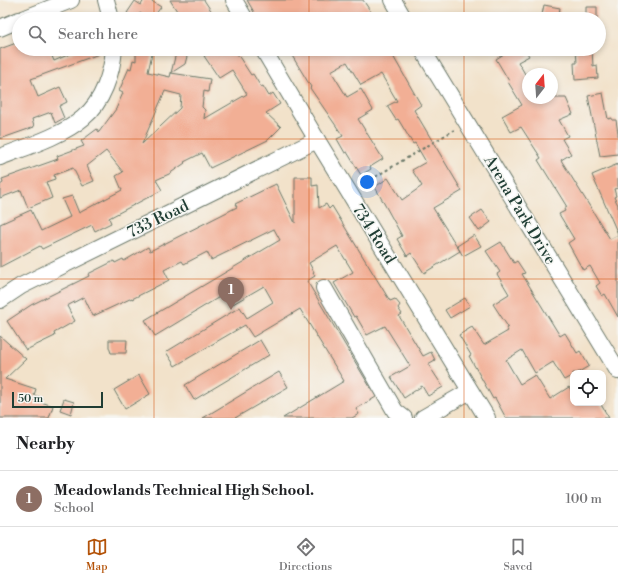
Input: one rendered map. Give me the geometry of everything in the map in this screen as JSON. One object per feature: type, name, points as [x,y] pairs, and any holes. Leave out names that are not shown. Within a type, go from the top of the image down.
[{"type":"street","points":[[106,0],[109,12]]},
{"type":"street","points":[[234,0],[241,12]]},
{"type":"street","points":[[393,0],[400,12]]},
{"type":"street","points":[[38,12],[63,1]]},
{"type":"street","points":[[0,28],[12,23]]},
{"type":"street","points":[[0,157],[64,131],[84,118],[95,105],[105,87],[110,73],[113,56]]},
{"type":"street","name":"734 Road","points":[[267,56],[487,418]]},
{"type":"street","name":"Arena Park Drive","points":[[426,56],[618,371]]},
{"type":"street","name":"733 Road","points":[[0,300],[28,283],[317,140]]},
{"type":"street","points":[[324,288],[394,416]]},
{"type":"street","points":[[423,418],[470,391]]},
{"type":"path","points":[[349,193],[467,122]]},
{"type":"building","points":[[144,0],[150,0],[161,7],[157,12],[128,12],[135,1],[141,5]]},
{"type":"building","points":[[170,0],[204,0],[212,12],[178,12]]},
{"type":"building","points":[[247,0],[363,0],[371,12],[254,12]]},
{"type":"building","points":[[544,5],[560,8],[559,12],[542,12]]},
{"type":"building","points":[[586,7],[597,7],[597,12],[586,12]]},
{"type":"building","points":[[12,45],[12,56],[52,56],[54,61],[65,56],[94,56],[31,79],[38,97],[60,87],[67,102],[59,106],[64,118],[55,123],[51,112],[32,119],[34,127],[0,139],[0,49]]},
{"type":"building","points":[[136,56],[151,56],[148,72],[170,77],[171,73],[210,79],[208,92],[204,91],[202,107],[205,110],[204,119],[247,94],[232,70],[219,78],[204,56],[239,56],[261,87],[263,86],[269,96],[273,93],[280,104],[266,113],[281,127],[268,140],[210,168],[202,153],[184,162],[185,163],[169,174],[156,180],[162,190],[109,218],[111,223],[95,231],[92,225],[42,249],[40,246],[0,267],[0,224],[31,210],[41,231],[70,217],[62,199],[72,196],[79,213],[122,190],[116,176],[123,172],[106,151],[87,166],[94,181],[82,186],[73,168],[54,175],[55,179],[46,182],[52,198],[28,208],[21,190],[0,198],[0,185],[3,183],[2,179],[58,159],[57,156],[84,146],[81,141],[97,129],[99,132],[116,109],[123,93],[119,91],[129,68],[131,69],[133,60],[136,61]],"holes":[[[165,91],[181,95],[180,108],[142,144]]]},
{"type":"building","points":[[175,56],[187,56],[185,64],[171,73]]},
{"type":"building","points":[[292,56],[393,56],[421,105],[414,110],[462,191],[433,208],[460,251],[424,273],[411,253],[407,256],[397,239],[402,236],[375,187],[388,178],[402,200],[422,186],[412,170],[426,162],[415,143],[413,144],[398,119],[396,120],[387,106],[397,101],[381,74],[361,85],[347,62],[331,71],[347,97],[361,89],[373,110],[358,119],[383,159],[361,175],[337,139],[343,136],[310,88],[311,87]]},
{"type":"building","points":[[501,56],[529,56],[518,62],[522,69],[522,104],[558,104],[558,98],[566,98],[573,114],[559,120],[568,136],[562,139],[571,154],[561,160],[610,239],[618,235],[618,317],[605,294],[602,296],[596,286],[600,283],[590,266],[583,270],[568,243],[574,239],[559,214],[565,211],[564,209],[567,207],[538,160],[541,158],[521,127],[511,132],[502,116],[522,105],[508,82],[509,81],[496,59]]},
{"type":"building","points":[[576,56],[592,56],[593,66],[597,65],[598,78],[575,80],[574,63],[577,63]]},
{"type":"building","points":[[603,93],[608,119],[612,118],[612,120],[616,120],[618,133],[618,154],[600,156],[588,96]]},
{"type":"building","points":[[618,164],[618,188],[614,189],[616,196],[614,197],[618,205],[618,234],[592,175]]},
{"type":"building","points":[[295,177],[312,177],[312,186],[318,185],[319,208],[326,204],[329,209],[332,206],[390,301],[395,299],[400,305],[398,308],[402,314],[399,316],[423,356],[431,352],[435,360],[428,364],[443,387],[428,396],[422,386],[404,398],[391,377],[410,366],[385,326],[367,335],[356,316],[354,317],[334,283],[353,272],[337,246],[309,263],[315,276],[307,281],[376,397],[356,409],[359,414],[352,418],[283,418],[344,381],[300,309],[253,337],[245,325],[175,366],[166,352],[240,307],[247,318],[273,302],[264,286],[233,304],[226,293],[155,336],[145,320],[280,240],[274,229],[211,260],[207,252],[184,264],[182,261],[164,270],[169,280],[132,299],[93,316],[84,297],[67,306],[75,321],[54,333],[55,336],[26,350],[7,321],[31,305],[89,276],[88,274],[114,261],[115,263],[123,259],[124,261],[148,247],[150,251],[237,207],[235,204],[276,184],[295,223]]},
{"type":"building","points":[[482,210],[491,222],[479,231],[470,218]]},
{"type":"building","points":[[474,235],[481,246],[463,256],[457,246]]},
{"type":"building","points":[[501,242],[514,263],[517,261],[525,273],[522,274],[560,336],[565,333],[577,353],[580,351],[589,366],[582,370],[570,370],[570,377],[564,380],[553,362],[535,373],[522,350],[506,360],[520,384],[535,375],[550,399],[569,387],[570,406],[602,406],[609,418],[506,418],[495,398],[493,399],[469,356],[471,355],[459,335],[472,327],[484,345],[508,331],[506,328],[508,327],[493,304],[509,294],[497,274],[500,272],[486,251]]},
{"type":"building","points":[[465,298],[470,306],[450,318],[445,310]]},
{"type":"building","points":[[0,336],[26,359],[5,379],[36,389],[34,395],[42,398],[41,402],[53,406],[49,418],[0,418]]},
{"type":"building","points":[[109,340],[127,340],[126,353],[111,353]]},
{"type":"building","points":[[260,340],[269,355],[194,400],[185,385]]},
{"type":"building","points":[[279,372],[288,387],[235,418],[203,418]]},
{"type":"building","points":[[139,375],[150,394],[125,409],[114,390]]},
{"type":"building","points":[[64,399],[74,402],[71,414],[60,410]]},
{"type":"place","name":"Meadowlands Technical High School.","points":[[231,310]]}]
